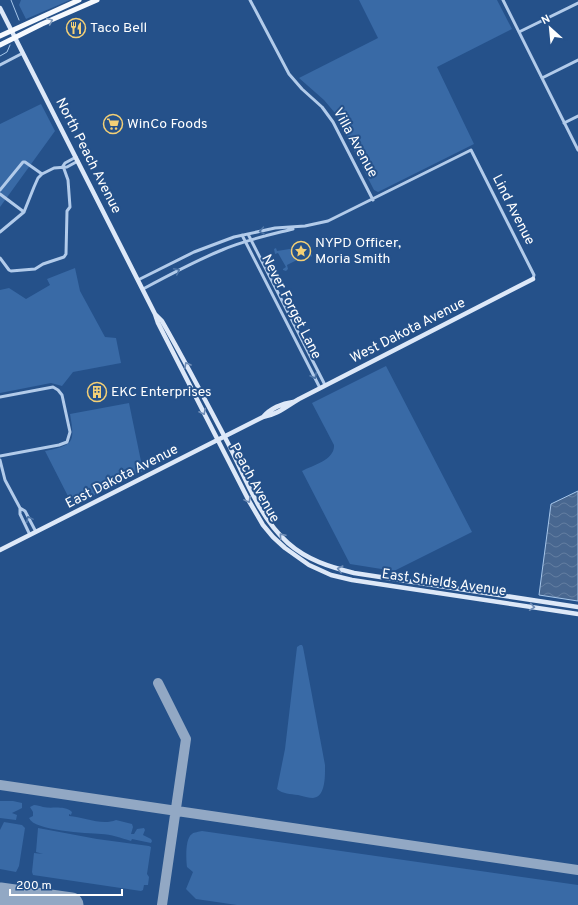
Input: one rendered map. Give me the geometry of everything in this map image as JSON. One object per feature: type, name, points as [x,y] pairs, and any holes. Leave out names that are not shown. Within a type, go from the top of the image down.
[{"type":"main road","points":[[0,36],[80,0]]},
{"type":"main road","points":[[0,45],[97,0]]},
{"type":"main road","name":"North Peach Avenue","points":[[0,8],[138,280],[217,440]]},
{"type":"main road","name":"West Dakota Avenue","points":[[217,440],[263,418],[268,412],[285,403],[293,402],[533,280]]},
{"type":"main road","name":"North Peach Avenue","points":[[155,314],[162,321],[190,370],[224,436]]},
{"type":"main road","name":"Peach Avenue","points":[[224,436],[263,511],[271,523],[288,543],[312,560]]},
{"type":"main road","name":"Peach Avenue","points":[[217,440],[263,525],[285,548],[309,565]]},
{"type":"main road","name":"East Dakota Avenue","points":[[0,550],[217,440]]},
{"type":"main road","name":"East Shields Avenue","points":[[312,560],[334,568],[369,575],[578,607]]},
{"type":"main road","name":"East Shields Avenue","points":[[309,565],[331,575],[368,583],[578,614]]},
{"type":"main road","points":[[368,583],[369,575]]},
{"type":"street","name":"Villa Avenue","points":[[250,0],[289,74],[302,89],[322,107],[333,122],[372,200]]},
{"type":"street","points":[[503,0],[578,150]]},
{"type":"street","points":[[519,32],[578,2]]},
{"type":"street","points":[[0,65],[23,53]]},
{"type":"street","points":[[542,78],[578,60]]},
{"type":"street","points":[[564,123],[578,116]]},
{"type":"street","name":"Lind Avenue","points":[[372,200],[471,150],[534,275],[533,280]]},
{"type":"street","points":[[0,232],[24,212],[38,178],[42,174],[77,159]]},
{"type":"street","points":[[0,190],[23,162],[42,174]]},
{"type":"street","points":[[0,258],[11,271],[35,269],[43,264],[64,257],[66,254],[67,211],[70,208],[68,178],[63,166]]},
{"type":"street","points":[[0,194],[24,212]]},
{"type":"street","points":[[142,289],[198,260],[251,239],[328,221],[372,200]]},
{"type":"street","points":[[138,280],[205,247],[242,235],[275,228],[300,227]]},
{"type":"street","name":"Never Forget Lane","points":[[248,234],[326,385]]},
{"type":"street","name":"Never Forget Lane","points":[[242,235],[320,388]]},
{"type":"street","points":[[0,397],[54,387],[62,395],[70,432],[67,442],[59,446],[0,456]]},
{"type":"street","points":[[0,460],[5,480],[20,508],[20,514],[30,535]]},
{"type":"street","points":[[20,508],[25,511],[36,532]]},
{"type":"shaded area","points":[[21,0],[70,0],[26,19],[19,5]]},
{"type":"shaded area","points":[[359,0],[497,0],[512,29],[437,67],[474,144],[378,192],[374,190],[335,113],[324,100],[299,78],[378,38]]},
{"type":"shaded area","points":[[41,104],[55,131],[0,207],[0,124]]},
{"type":"shaded area","points":[[306,243],[312,256],[311,257],[309,254],[287,265],[288,269],[286,271],[283,270],[286,267],[278,253],[275,254],[274,249],[276,248],[277,251],[302,247],[301,244]]},
{"type":"shaded area","points":[[75,268],[80,291],[105,337],[116,338],[121,363],[73,372],[62,386],[51,383],[0,393],[0,290],[9,288],[26,299],[50,285],[47,279]]},
{"type":"shaded area","points":[[386,366],[472,532],[394,571],[350,564],[302,471],[331,455],[334,445],[312,403]]},
{"type":"shaded area","points":[[129,403],[143,471],[73,506],[45,451],[62,447],[70,441],[72,431],[70,414]]},
{"type":"shaded area","points":[[300,645],[303,647],[325,765],[323,790],[317,797],[313,798],[287,794],[277,789],[285,749],[297,647]]},
{"type":"shaded area","points":[[0,801],[22,803],[22,808],[12,813],[17,815],[16,820],[0,818]]},
{"type":"shaded area","points":[[34,805],[69,810],[72,812],[69,816],[99,822],[111,822],[116,820],[132,824],[133,827],[131,834],[134,834],[137,829],[144,828],[145,830],[143,835],[152,841],[151,843],[132,839],[131,841],[116,836],[50,829],[40,826],[29,818],[33,816],[33,812],[30,807]]},
{"type":"shaded area","points":[[4,822],[22,825],[25,828],[19,866],[16,872],[0,869],[0,830]]},
{"type":"shaded area","points":[[38,828],[151,847],[147,874],[149,877],[148,885],[144,885],[143,890],[141,891],[33,875],[34,853],[43,854],[36,852]]},
{"type":"shaded area","points":[[202,831],[578,885],[578,905],[237,905],[196,899],[186,889],[193,872],[187,867],[186,849],[190,836],[194,833]]},
{"type":"water","points":[[578,491],[578,601],[539,595],[551,504]]},
{"type":"waterway","points":[[11,0],[19,20]]},
{"type":"waterway","points":[[0,56],[7,52],[10,45]]},
{"type":"taxiway","points":[[158,683],[186,739],[162,905]]},
{"type":"taxiway","points":[[0,785],[578,870]]},
{"type":"runway","points":[[0,895],[71,905]]},
{"type":"place","name":"Taco Bell","points":[[76,28]]},
{"type":"place","name":"WinCo Foods","points":[[113,124]]},
{"type":"place","name":"NYPD Officer, Moria Smith","points":[[301,251]]},
{"type":"place","name":"EKC Enterprises","points":[[97,392]]}]
